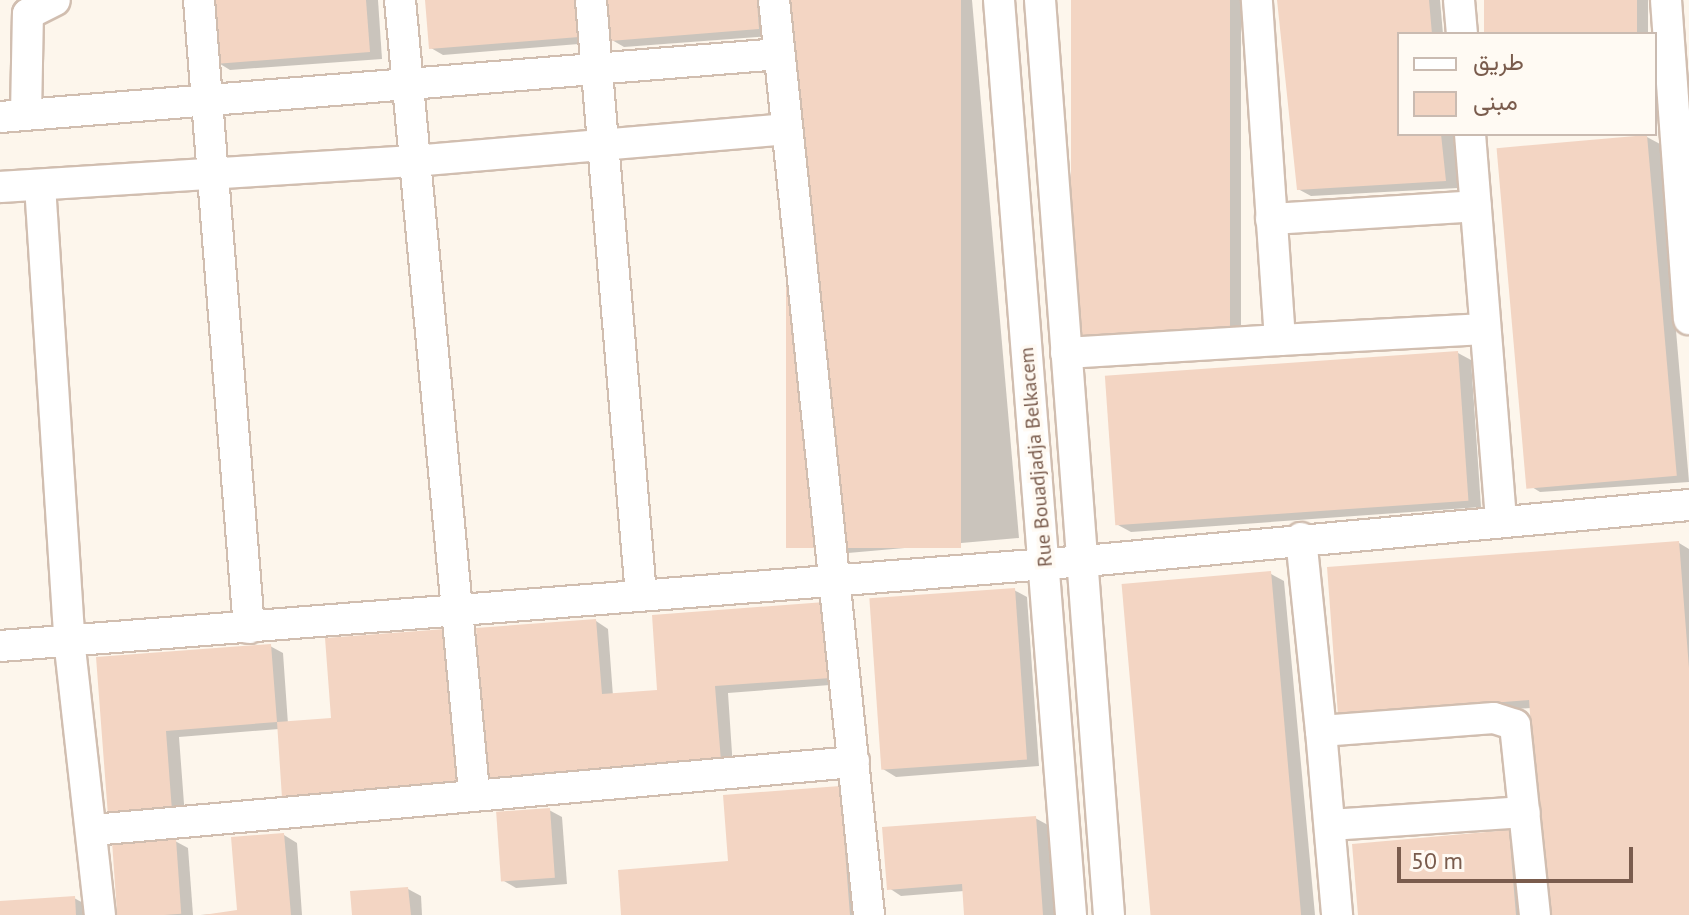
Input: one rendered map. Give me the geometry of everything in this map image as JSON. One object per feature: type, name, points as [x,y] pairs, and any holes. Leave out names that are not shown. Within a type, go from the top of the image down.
[{"type":"street","points":[[55,0],[28,14],[13,116],[779,54]]},
{"type":"street","points":[[199,0],[249,628]]},
{"type":"street","points":[[400,0],[474,792]]},
{"type":"street","points":[[591,0],[641,595]]},
{"type":"street","points":[[774,0],[869,915]]},
{"type":"street","name":"Rue Bouadjadja Belkacem","points":[[999,0],[1071,915]]},
{"type":"street","name":"Rue Bouadjadja Belkacem","points":[[1040,0],[1085,561],[1109,915]]},
{"type":"street","points":[[1257,0],[1280,340]]},
{"type":"street","points":[[1459,0],[1462,32]]},
{"type":"street","points":[[1666,0],[1680,64],[1665,101],[1689,319]]},
{"type":"street","points":[[0,187],[414,161],[785,129]]},
{"type":"street","points":[[1470,136],[1501,522]]},
{"type":"street","points":[[40,185],[69,639],[93,830],[100,915]]},
{"type":"street","points":[[1271,219],[1476,206]]},
{"type":"street","points":[[1066,353],[1485,329]]},
{"type":"street","points":[[0,646],[1085,561],[1301,538],[1689,505]]},
{"type":"street","points":[[1301,538],[1337,915]]},
{"type":"street","points":[[1321,731],[1509,720],[1518,731],[1535,915]]},
{"type":"street","points":[[93,830],[474,792],[854,762]]},
{"type":"street","points":[[1330,825],[1525,812]]},
{"type":"building","points":[[211,0],[366,0],[370,52],[215,64]]},
{"type":"building","points":[[425,0],[576,0],[579,37],[429,49]]},
{"type":"building","points":[[607,0],[757,0],[759,29],[610,41]]},
{"type":"building","points":[[786,0],[961,0],[961,548],[786,548]]},
{"type":"building","points":[[1071,0],[1230,0],[1230,345],[1071,345]]},
{"type":"building","points":[[1277,0],[1429,0],[1432,32],[1397,32],[1397,136],[1441,136],[1446,181],[1297,190]]},
{"type":"building","points":[[1484,0],[1637,0],[1637,32],[1484,32]]},
{"type":"building","points":[[1647,136],[1677,476],[1526,489],[1497,148]]},
{"type":"building","points":[[1458,351],[1468,501],[1115,525],[1105,376]]},
{"type":"building","points":[[1679,541],[1689,668],[1689,915],[1545,915],[1529,700],[1338,715],[1327,567]]},
{"type":"building","points":[[1271,571],[1301,915],[1151,915],[1122,584]]},
{"type":"building","points":[[1015,588],[1027,760],[881,770],[869,598]]},
{"type":"building","points":[[825,602],[831,678],[715,686],[721,761],[487,779],[476,628],[596,619],[602,694],[657,690],[652,615]]},
{"type":"building","points":[[445,629],[457,785],[282,798],[277,722],[331,718],[325,638]]},
{"type":"building","points":[[271,644],[277,722],[166,731],[172,811],[108,816],[96,657]]},
{"type":"building","points":[[840,786],[850,915],[621,915],[618,870],[728,861],[723,795]]},
{"type":"building","points":[[550,808],[555,878],[501,882],[496,812]]},
{"type":"building","points":[[1036,816],[1043,915],[964,915],[962,884],[887,890],[882,827]]},
{"type":"building","points":[[1509,830],[1516,915],[1358,915],[1352,844]]},
{"type":"building","points":[[284,833],[291,915],[203,915],[237,910],[231,837]]},
{"type":"building","points":[[176,839],[181,914],[117,915],[112,843]]},
{"type":"building","points":[[408,887],[411,915],[352,915],[350,891]]},
{"type":"building","points":[[75,896],[76,915],[0,915],[0,901]]}]
